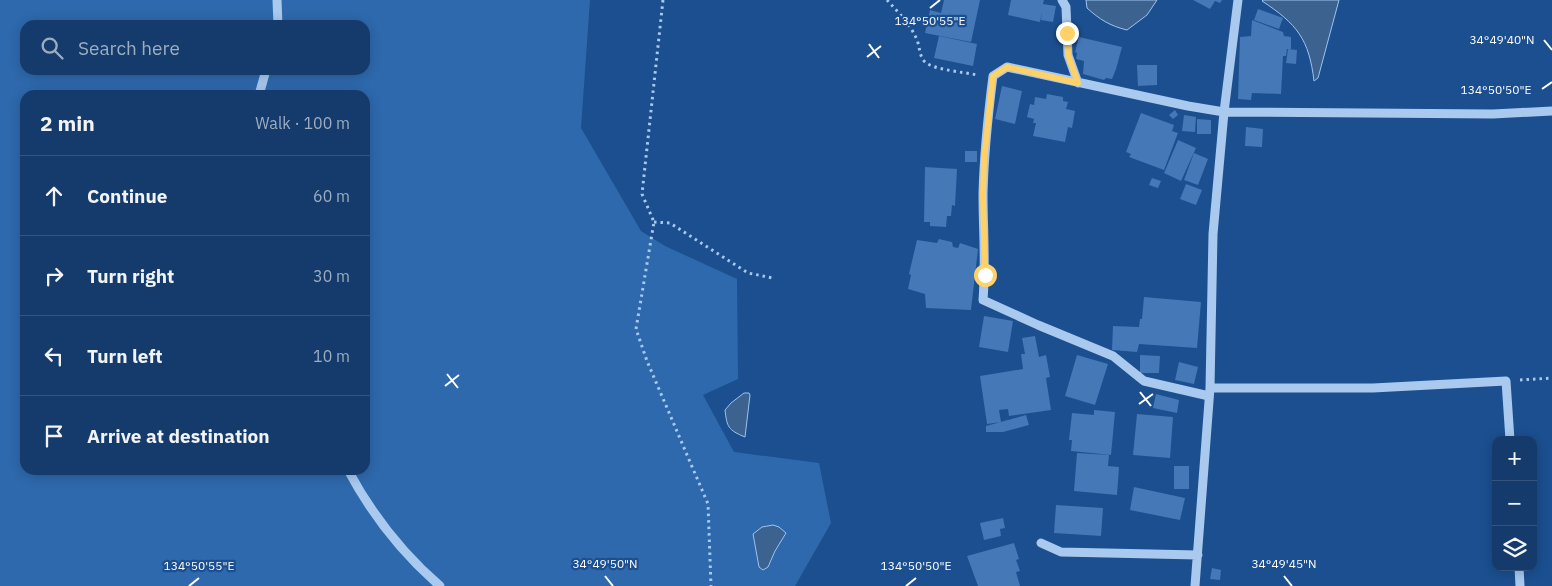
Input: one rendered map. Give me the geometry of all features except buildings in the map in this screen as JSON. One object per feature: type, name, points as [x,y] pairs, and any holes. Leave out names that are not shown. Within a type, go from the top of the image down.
[{"type":"street","points":[[278,0],[278,20]]},
{"type":"street","points":[[1062,0],[1066,7],[1068,55],[1078,83]]},
{"type":"street","points":[[1195,586],[1209,392],[1214,234],[1224,112],[1238,0]]},
{"type":"street","points":[[1510,436],[1506,381],[1373,388],[1209,392],[1144,381],[1113,356],[983,300],[985,275],[984,160],[993,76],[1007,67],[1224,112],[1493,114],[1552,111]]},
{"type":"street","points":[[260,90],[265,75]]},
{"type":"street","points":[[351,475],[361,494],[394,537],[424,572],[440,586]]},
{"type":"street","points":[[1042,543],[1061,552],[1198,555]]},
{"type":"street","points":[[1519,571],[1520,586]]},
{"type":"path","points":[[663,0],[642,194],[654,222],[636,329],[647,361],[708,504],[711,586]]},
{"type":"path","points":[[887,0],[906,21],[917,40],[921,56],[926,62],[933,66],[983,76],[993,76]]},
{"type":"path","points":[[654,222],[670,223],[748,273],[773,278]]},
{"type":"path","points":[[1506,381],[1552,378]]},
{"type":"shaded area","points":[[0,0],[590,0],[581,128],[641,231],[665,246],[737,279],[738,379],[703,395],[734,452],[819,463],[831,523],[795,586],[0,586]]},
{"type":"shaded area","points":[[1086,0],[1157,0],[1147,15],[1127,30],[1105,22],[1096,16],[1087,8]]},
{"type":"shaded area","points":[[1263,0],[1339,0],[1318,78],[1314,81],[1312,66],[1305,43],[1293,25]]},
{"type":"shaded area","points":[[744,393],[749,393],[750,395],[745,437],[729,427],[725,410]]},
{"type":"shaded area","points":[[773,525],[786,533],[768,567],[763,570],[759,567],[753,534],[762,527]]},
{"type":"route","points":[[985,275],[984,160],[993,76],[1007,67],[1078,83],[1068,55],[1067,33]]}]
